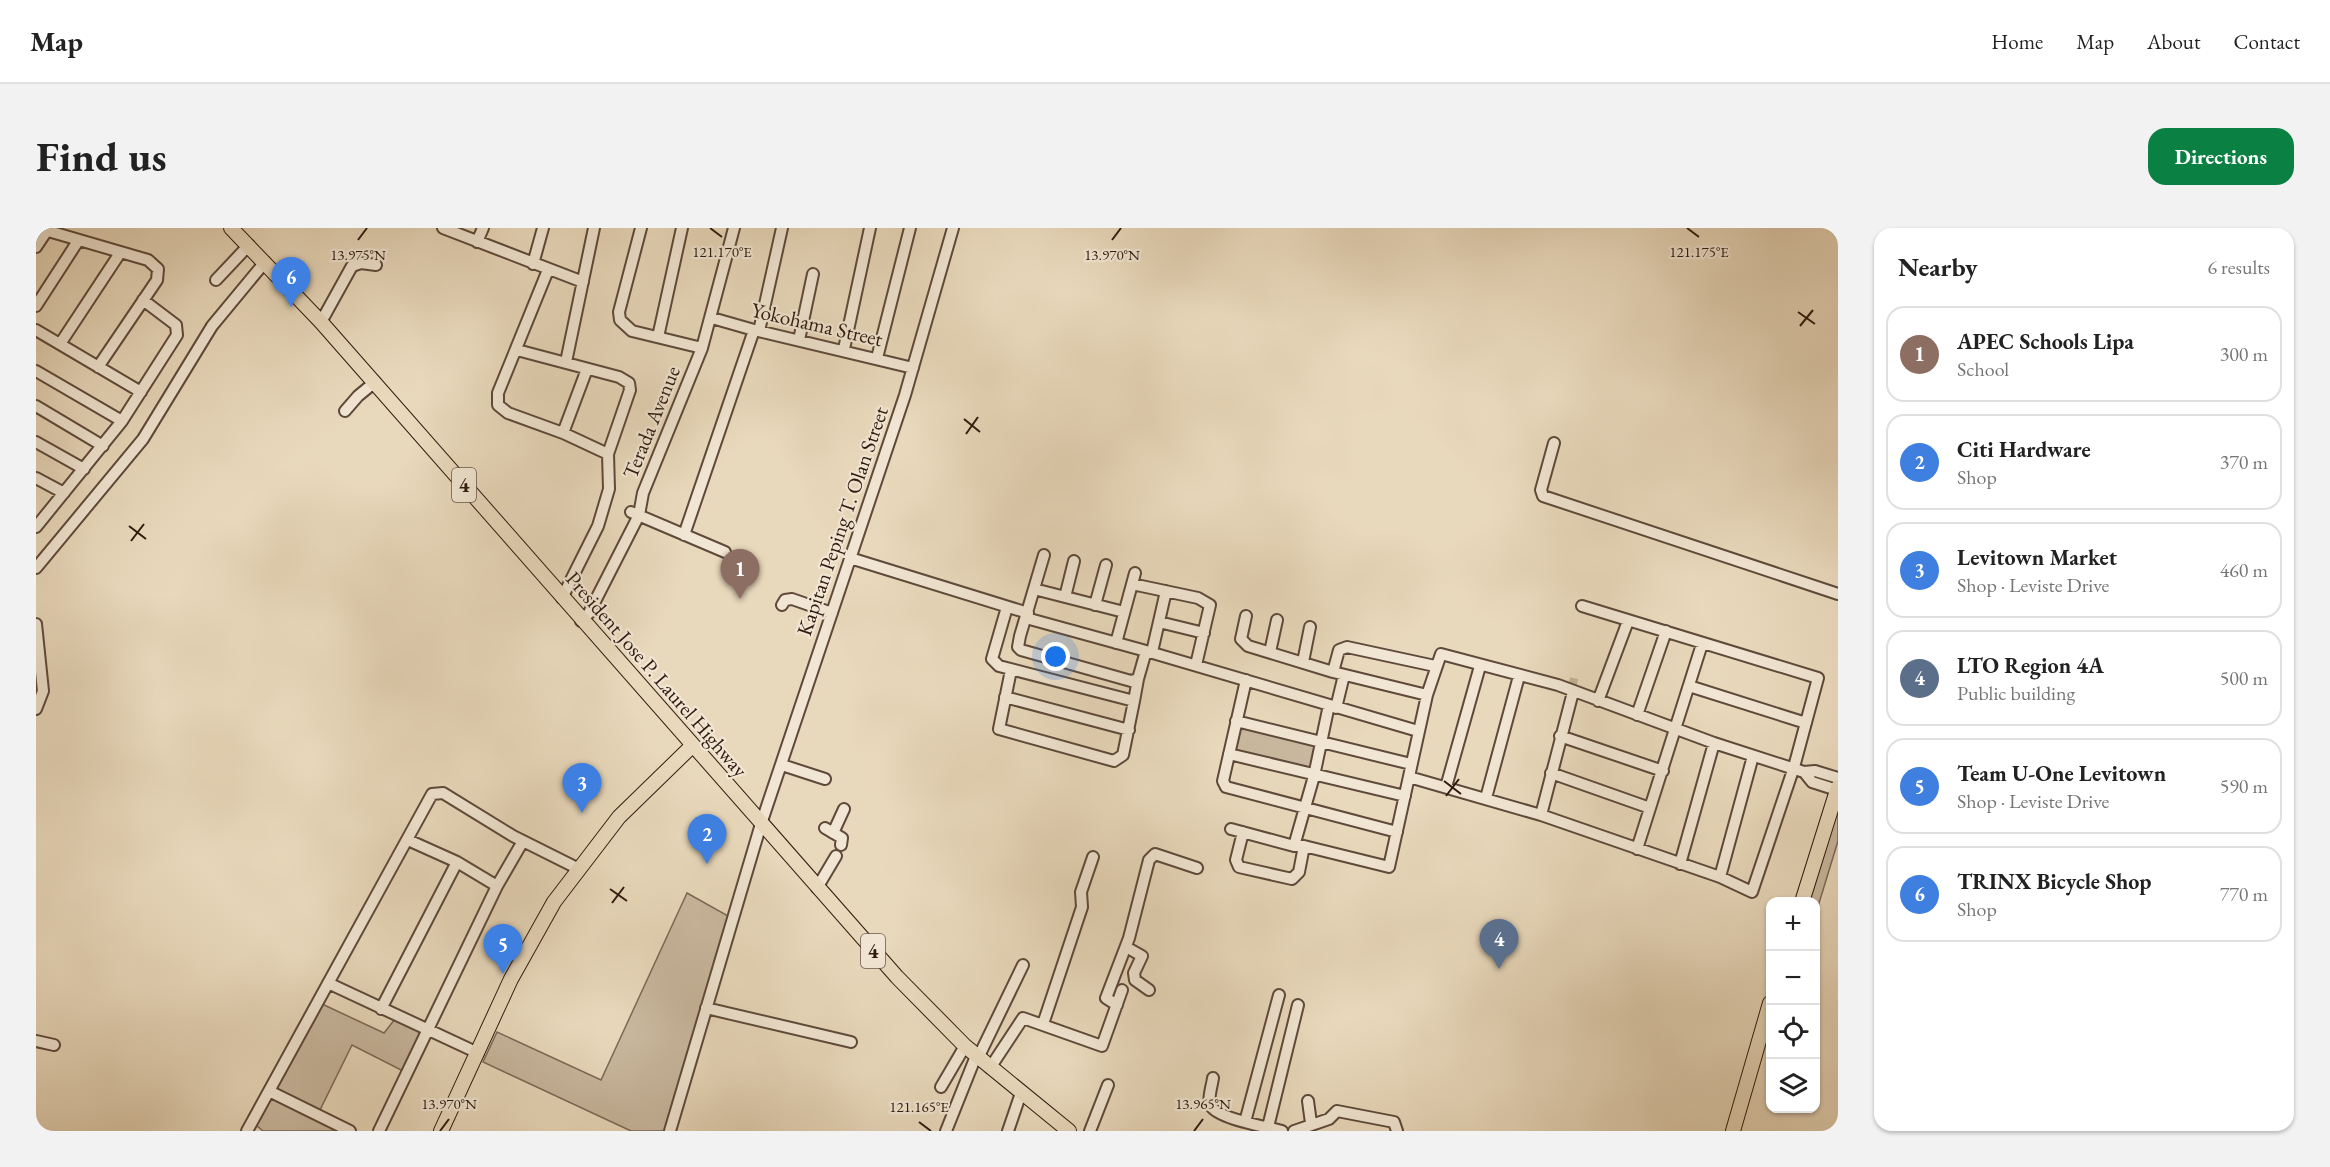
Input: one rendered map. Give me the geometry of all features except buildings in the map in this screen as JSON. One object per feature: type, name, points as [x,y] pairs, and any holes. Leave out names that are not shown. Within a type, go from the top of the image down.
[{"type":"main road","name":"President Jose P. Laurel Highway","points":[[231,228],[249,244],[375,382],[581,621],[897,977],[977,1057],[1069,1131]]},
{"type":"main road","points":[[441,1131],[534,934],[577,868],[631,804],[696,748]]},
{"type":"main road","points":[[503,1000],[550,916],[599,847],[642,799],[696,748]]},
{"type":"main road","points":[[1804,897],[1838,785]]},
{"type":"main road","points":[[1733,1131],[1769,1005]]},
{"type":"street","points":[[443,228],[583,282]]},
{"type":"street","points":[[477,242],[483,228]]},
{"type":"street","points":[[533,264],[543,228]]},
{"type":"street","points":[[566,362],[594,228]]},
{"type":"street","points":[[641,228],[619,312],[620,321],[632,331],[702,348]]},
{"type":"street","points":[[658,337],[682,228]]},
{"type":"street","name":"Terada Avenue","points":[[581,621],[589,613],[626,537],[702,348],[712,318],[734,228]]},
{"type":"street","points":[[684,534],[756,331],[783,228]]},
{"type":"street","points":[[844,349],[870,228]]},
{"type":"street","points":[[877,358],[910,228]]},
{"type":"street","name":"Kapitan Peping T. Olan Street","points":[[670,1131],[761,824],[914,368],[953,228]]},
{"type":"street","points":[[36,247],[39,229],[148,260],[158,269],[158,277],[98,367]]},
{"type":"street","points":[[36,306],[78,241]]},
{"type":"street","points":[[216,280],[249,244]]},
{"type":"street","points":[[60,344],[120,253]]},
{"type":"street","points":[[36,568],[143,439],[212,326],[265,262]]},
{"type":"street","points":[[321,322],[352,266],[361,263],[376,265]]},
{"type":"street","points":[[548,270],[498,393],[498,405],[508,413],[563,433],[608,454]]},
{"type":"street","points":[[799,340],[813,274]]},
{"type":"street","points":[[36,527],[41,513],[64,493],[122,421],[178,331],[173,322],[143,300]]},
{"type":"street","name":"Yokohama Street","points":[[712,318],[756,331],[844,349],[914,368]]},
{"type":"street","points":[[36,330],[141,392]]},
{"type":"street","points":[[516,350],[619,377],[629,383],[630,390],[608,454],[609,489],[599,516],[560,596]]},
{"type":"street","points":[[563,433],[587,369]]},
{"type":"street","points":[[36,371],[122,421]]},
{"type":"street","points":[[345,411],[375,382]]},
{"type":"street","points":[[36,406],[103,446]]},
{"type":"street","points":[[36,442],[84,469]]},
{"type":"street","points":[[1554,443],[1541,489],[1543,496],[1838,594]]},
{"type":"street","points":[[36,478],[64,493]]},
{"type":"street","points":[[635,513],[724,552]]},
{"type":"street","points":[[1044,555],[1018,647],[1021,650],[1123,679],[1138,679]]},
{"type":"street","points":[[850,558],[1007,607],[1027,616],[1418,731]]},
{"type":"street","points":[[1065,597],[1074,561]]},
{"type":"street","points":[[1095,604],[1106,565]]},
{"type":"street","points":[[1116,643],[1134,579],[1166,591],[1205,600],[1210,606],[1196,665]]},
{"type":"street","points":[[1034,589],[1124,612]]},
{"type":"street","points":[[1011,670],[999,729],[1114,761],[1120,759],[1129,730],[1138,679],[1159,622],[1166,591]]},
{"type":"street","points":[[782,605],[785,600],[792,599],[832,613]]},
{"type":"street","points":[[1409,777],[1541,815],[1720,877],[1752,892],[1799,769],[1806,723],[1818,678],[1582,606]]},
{"type":"street","points":[[1007,607],[992,659],[999,666],[1134,701]]},
{"type":"street","points":[[1246,616],[1241,639],[1243,643],[1339,673],[1427,695]]},
{"type":"street","points":[[1270,652],[1277,620]]},
{"type":"street","points":[[1598,701],[1628,621]]},
{"type":"street","points":[[1159,622],[1204,633]]},
{"type":"street","points":[[36,624],[43,691],[36,709]]},
{"type":"street","points":[[1303,662],[1310,627]]},
{"type":"street","points":[[1637,715],[1666,631]]},
{"type":"street","points":[[1637,849],[1702,644]]},
{"type":"street","points":[[1243,832],[1236,864],[1239,867],[1296,878],[1305,809],[1321,741],[1333,706],[1339,673],[1339,650],[1347,647],[1435,666]]},
{"type":"street","points":[[1231,829],[1385,868],[1391,864],[1418,731],[1435,666],[1441,654],[1519,676],[1569,686],[1598,701],[1714,744],[1799,769],[1812,782],[1838,785]]},
{"type":"street","points":[[1446,787],[1480,666]]},
{"type":"street","points":[[1486,798],[1519,676]]},
{"type":"street","points":[[1245,680],[1223,781],[1226,787],[1397,832]]},
{"type":"street","points":[[1541,815],[1560,736],[1569,686]]},
{"type":"street","points":[[1689,686],[1806,723]]},
{"type":"street","points":[[1005,697],[1129,730]]},
{"type":"street","points":[[1236,721],[1411,764]]},
{"type":"street","points":[[1560,736],[1663,771]]},
{"type":"street","points":[[1680,864],[1714,744]]},
{"type":"street","points":[[1229,754],[1405,796]]},
{"type":"street","points":[[1720,877],[1753,756]]},
{"type":"street","points":[[782,765],[825,779]]},
{"type":"street","points":[[1551,773],[1650,808]]},
{"type":"street","points":[[250,1130],[269,1091],[408,840],[428,798],[437,792],[523,841],[577,868]]},
{"type":"street","points":[[842,845],[842,838],[829,830],[844,809]]},
{"type":"street","points":[[408,840],[457,862],[496,886]]},
{"type":"street","points":[[379,1131],[496,886],[523,841]]},
{"type":"street","points":[[817,888],[836,856]]},
{"type":"street","points":[[1117,1005],[1106,998],[1126,947],[1152,856],[1197,868]]},
{"type":"street","points":[[1043,1024],[1082,907],[1081,892],[1093,857]]},
{"type":"street","points":[[381,1009],[457,862]]},
{"type":"street","points":[[1126,947],[1142,956],[1134,980],[1149,990]]},
{"type":"street","points":[[946,1131],[977,1057],[1009,1000],[1023,965]]},
{"type":"street","points":[[328,983],[478,1053]]},
{"type":"street","points":[[990,1068],[1023,1018],[1102,1046],[1122,990]]},
{"type":"street","points":[[1248,1125],[1279,995]]},
{"type":"street","points":[[1268,1127],[1298,1005]]},
{"type":"street","points":[[706,1008],[851,1042]]},
{"type":"street","points":[[36,1041],[54,1045]]},
{"type":"street","points":[[941,1087],[965,1046]]},
{"type":"street","points":[[1213,1078],[1211,1106],[1219,1113],[1248,1125],[1282,1131]]},
{"type":"street","points":[[1090,1131],[1108,1085]]},
{"type":"street","points":[[269,1091],[350,1131]]},
{"type":"street","points":[[1008,1131],[1021,1093]]},
{"type":"street","points":[[1308,1101],[1311,1123]]},
{"type":"street","points":[[1294,1131],[1311,1123],[1329,1119],[1337,1111],[1394,1122],[1397,1131]]},
{"type":"shaded area","points":[[1243,726],[1314,744],[1316,748],[1311,769],[1235,751],[1239,728]]},
{"type":"shaded area","points":[[1838,809],[1838,841],[1820,900],[1820,897],[1811,897]]},
{"type":"shaded area","points":[[687,893],[730,917],[665,1131],[631,1131],[483,1062],[497,1032],[601,1080]]},
{"type":"shaded area","points":[[322,1004],[384,1033],[395,1019],[420,1032],[403,1071],[352,1045],[319,1112],[276,1091],[275,1085]]},
{"type":"shaded area","points":[[271,1097],[340,1131],[263,1131],[256,1125]]},
{"type":"tunnel","points":[[1569,682],[1577,684]]},
{"type":"place","name":"TRINX Bicycle Shop","points":[[291,307]]},
{"type":"place","name":"APEC Schools Lipa","points":[[740,599]]},
{"type":"place","name":"Levitown Market","points":[[582,813]]},
{"type":"place","name":"Citi Hardware","points":[[707,864]]},
{"type":"place","name":"LTO Region 4A","points":[[1499,969]]},
{"type":"place","name":"Team U-One Levitown","points":[[503,974]]}]
